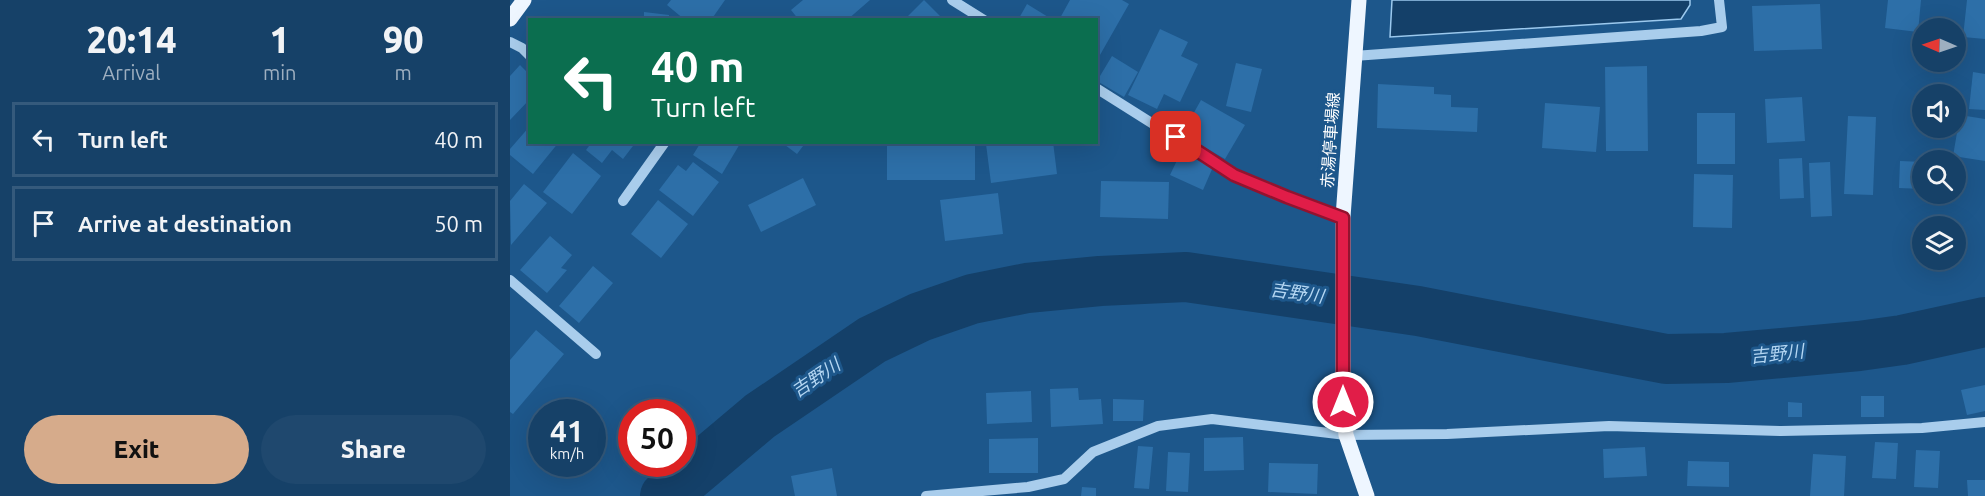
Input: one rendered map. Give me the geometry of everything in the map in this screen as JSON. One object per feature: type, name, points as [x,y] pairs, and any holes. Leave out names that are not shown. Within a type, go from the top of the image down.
[{"type":"main road","points":[[510,19],[524,0]]},
{"type":"main road","name":"赤湯停車場線","points":[[1359,0],[1343,218],[1343,402],[1346,435],[1367,496]]},
{"type":"lane","points":[[952,0],[981,18]]},
{"type":"lane","points":[[1354,56],[1701,31],[1722,27],[1719,0]]},
{"type":"lane","points":[[510,42],[528,54]]},
{"type":"lane","points":[[1098,89],[1234,175],[1343,218]]},
{"type":"lane","points":[[623,201],[664,144]]},
{"type":"lane","points":[[510,280],[596,354]]},
{"type":"lane","points":[[926,496],[1029,487],[1064,479],[1093,452],[1158,426],[1212,419],[1346,435],[1447,434],[1609,426],[1792,431],[1922,428],[1985,422]]},
{"type":"water","points":[[1392,0],[1690,0],[1690,5],[1681,19],[1390,37]]},
{"type":"building","points":[[671,0],[725,0],[712,18],[683,18],[667,5]]},
{"type":"building","points":[[803,0],[870,0],[849,18],[797,18],[791,10]]},
{"type":"building","points":[[924,0],[942,18],[906,18]]},
{"type":"building","points":[[1070,0],[1122,0],[1129,4],[1098,58],[1098,18],[1060,18]]},
{"type":"building","points":[[1888,0],[1921,0],[1919,18],[1912,18],[1912,31],[1885,28]]},
{"type":"building","points":[[1967,0],[1985,0],[1985,39],[1966,37]]},
{"type":"building","points":[[1027,4],[1050,18],[1019,18]]},
{"type":"building","points":[[1820,4],[1822,49],[1754,51],[1752,6]]},
{"type":"building","points":[[644,12],[669,15],[669,18],[644,18]]},
{"type":"building","points":[[1160,29],[1188,42],[1181,56],[1198,64],[1180,102],[1164,94],[1157,109],[1128,95]]},
{"type":"building","points":[[1112,56],[1138,72],[1124,97],[1098,82]]},
{"type":"building","points":[[1236,63],[1262,69],[1251,112],[1226,106]]},
{"type":"building","points":[[520,65],[528,73],[528,101],[510,120],[510,76]]},
{"type":"building","points":[[1647,66],[1648,151],[1606,151],[1605,67]]},
{"type":"building","points":[[1973,72],[1985,74],[1985,110],[1969,109]]},
{"type":"building","points":[[1378,84],[1434,87],[1434,94],[1451,95],[1451,107],[1478,108],[1477,132],[1377,128]]},
{"type":"building","points":[[1802,97],[1805,141],[1767,143],[1765,99]]},
{"type":"building","points":[[1201,100],[1245,125],[1225,159],[1182,134]]},
{"type":"building","points":[[1545,103],[1600,107],[1596,152],[1542,148]]},
{"type":"building","points":[[1697,113],[1735,113],[1735,164],[1697,164]]},
{"type":"building","points":[[1848,116],[1876,117],[1873,195],[1844,194]]},
{"type":"building","points":[[1966,116],[1985,119],[1985,161],[1966,158],[1966,150],[1954,150],[1956,138],[1966,138]]},
{"type":"building","points":[[528,128],[528,144],[557,144],[533,174],[510,155],[510,149]]},
{"type":"building","points":[[590,144],[634,144],[623,159],[612,150],[602,163],[586,150]]},
{"type":"building","points":[[700,144],[740,144],[722,174],[693,155]]},
{"type":"building","points":[[784,144],[804,144],[797,154]]},
{"type":"building","points":[[887,144],[975,144],[975,180],[887,180]]},
{"type":"building","points":[[986,144],[1053,144],[1057,174],[991,183]]},
{"type":"building","points":[[1181,152],[1213,167],[1203,190],[1170,175]]},
{"type":"building","points":[[573,153],[601,176],[572,214],[543,192]]},
{"type":"building","points":[[1802,158],[1804,198],[1780,199],[1779,159]]},
{"type":"building","points":[[1900,161],[1912,162],[1912,189],[1899,188]]},
{"type":"building","points":[[693,162],[719,182],[693,216],[659,190],[678,165],[686,171]]},
{"type":"building","points":[[1830,162],[1832,216],[1811,217],[1809,163]]},
{"type":"building","points":[[1694,174],[1733,175],[1732,228],[1693,227]]},
{"type":"building","points":[[803,178],[816,205],[761,232],[748,205]]},
{"type":"building","points":[[1101,181],[1169,182],[1168,219],[1100,217]]},
{"type":"building","points":[[524,184],[547,203],[511,245],[510,201]]},
{"type":"building","points":[[998,193],[1003,234],[945,241],[940,200]]},
{"type":"building","points":[[658,200],[688,224],[661,258],[631,234]]},
{"type":"building","points":[[550,236],[572,255],[561,268],[567,270],[547,293],[520,270]]},
{"type":"building","points":[[593,266],[613,283],[579,323],[559,306]]},
{"type":"building","points":[[536,330],[564,354],[513,414],[510,412],[510,360]]},
{"type":"building","points":[[1985,385],[1985,411],[1967,415],[1961,390]]},
{"type":"building","points":[[1078,388],[1079,400],[1101,399],[1103,424],[1051,427],[1050,389]]},
{"type":"building","points":[[1031,391],[1032,422],[987,424],[986,393]]},
{"type":"building","points":[[1861,396],[1884,396],[1884,417],[1861,417]]},
{"type":"building","points":[[1113,399],[1144,400],[1143,421],[1113,421]]},
{"type":"building","points":[[1788,402],[1802,403],[1802,417],[1788,417]]},
{"type":"building","points":[[1243,437],[1244,470],[1204,471],[1204,438]]},
{"type":"building","points":[[1038,438],[1038,473],[989,473],[989,439]]},
{"type":"building","points":[[1875,442],[1898,443],[1896,479],[1872,478]]},
{"type":"building","points":[[1138,446],[1153,447],[1149,489],[1134,488]]},
{"type":"building","points":[[1645,447],[1647,476],[1604,478],[1603,449]]},
{"type":"building","points":[[1916,450],[1940,451],[1938,488],[1914,487]]},
{"type":"building","points":[[1168,452],[1190,453],[1188,492],[1166,491]]},
{"type":"building","points":[[1813,454],[1846,456],[1844,496],[1810,496]]},
{"type":"building","points":[[1688,461],[1729,462],[1729,487],[1687,486]]},
{"type":"building","points":[[1269,463],[1318,464],[1317,494],[1268,492]]},
{"type":"building","points":[[832,468],[837,496],[795,496],[791,476]]},
{"type":"building","points":[[1967,480],[1985,480],[1985,496],[1968,496]]},
{"type":"building","points":[[1082,487],[1096,488],[1096,496],[1081,496]]},
{"type":"waterway","name":"吉野川","points":[[665,496],[760,416],[872,340],[920,317],[972,299],[1027,288],[1100,281],[1186,277],[1418,311],[1666,359],[1726,358],[1859,346],[1902,340],[1985,322]]},
{"type":"route","points":[[1176,137],[1234,175],[1343,218],[1343,402]]}]
